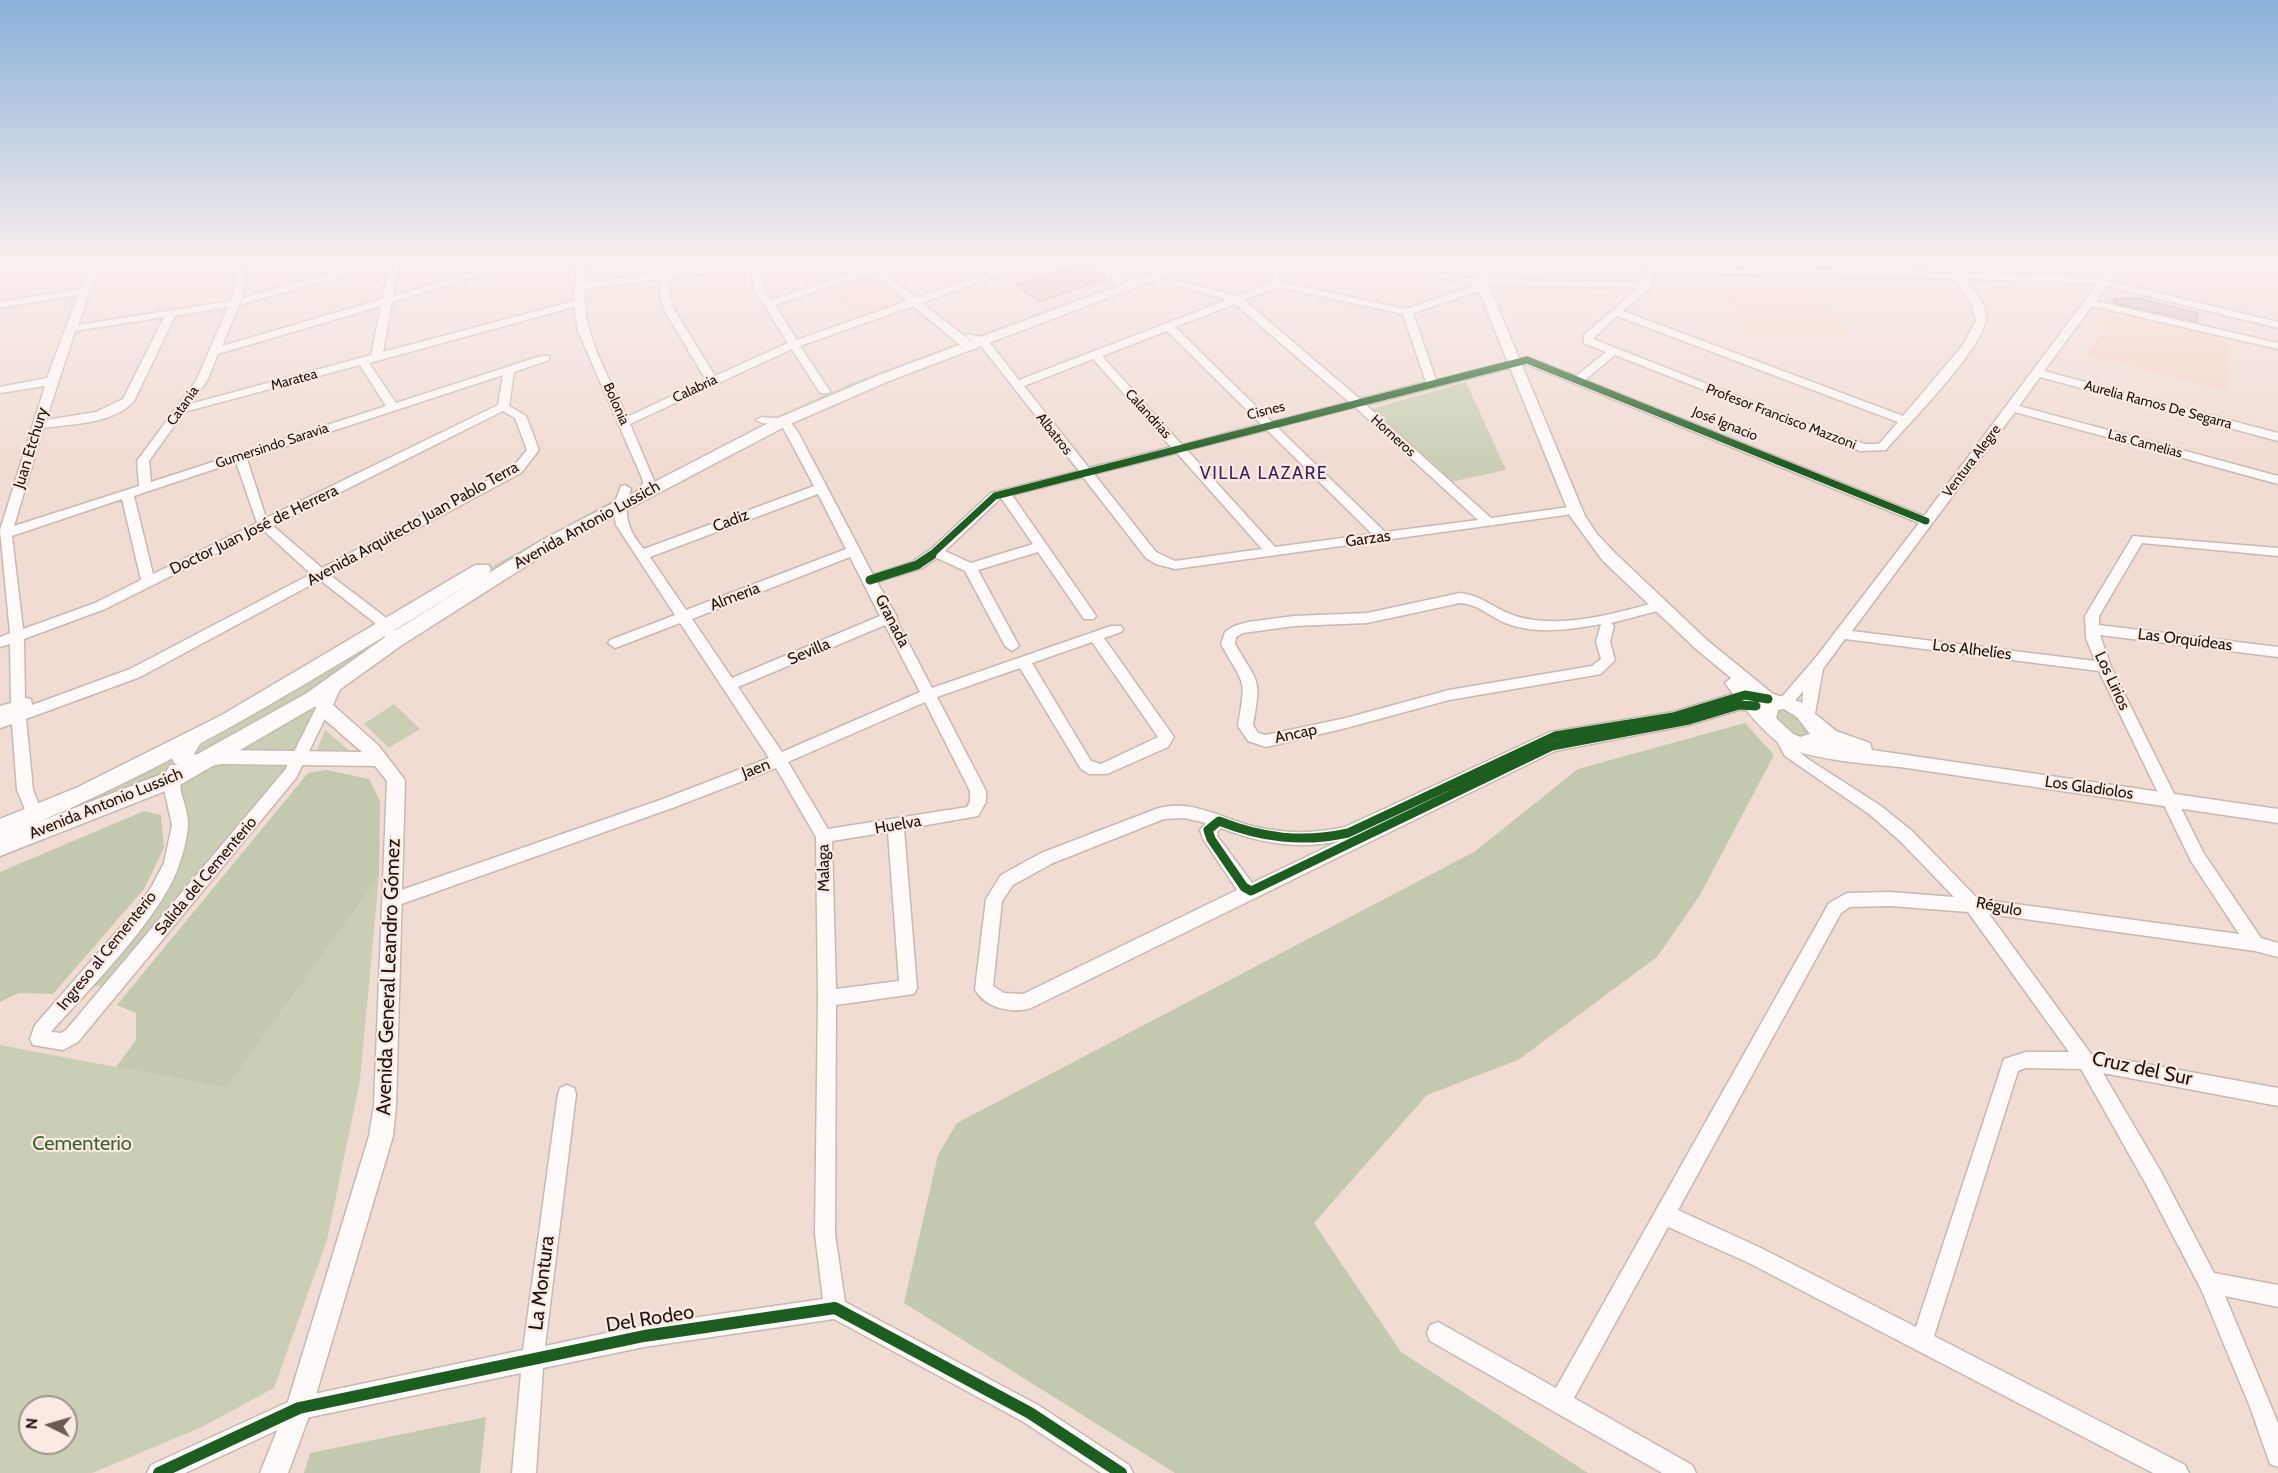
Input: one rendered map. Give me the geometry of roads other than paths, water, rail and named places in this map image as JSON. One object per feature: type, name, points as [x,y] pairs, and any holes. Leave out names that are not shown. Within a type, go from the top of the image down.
[{"type":"main road","name":"Avenida Antonio Lussich","points":[[0,829],[35,815],[194,739],[317,670],[390,633],[762,420],[824,391],[972,341],[999,328]]},
{"type":"main road","name":"Avenida Antonio Lussich","points":[[634,492],[784,421],[1007,328]]},
{"type":"main road","name":"Avenida Antonio Lussich","points":[[0,847],[170,780],[332,687],[390,633]]},
{"type":"street","points":[[70,329],[78,328]]},
{"type":"street","points":[[38,425],[111,412],[123,407],[164,328]]},
{"type":"street","name":"Catania","points":[[145,487],[143,461],[183,409],[216,351],[225,328]]},
{"type":"street","points":[[216,351],[297,328]]},
{"type":"street","points":[[376,359],[382,328]]},
{"type":"street","name":"Maratea","points":[[183,409],[489,328]]},
{"type":"street","name":"Bolonia","points":[[583,328],[624,423],[634,492]]},
{"type":"street","points":[[680,328],[712,381]]},
{"type":"street","points":[[783,328],[824,391]]},
{"type":"street","name":"Calabria","points":[[624,423],[794,345],[844,328]]},
{"type":"street","name":"Albatros","points":[[952,328],[972,341],[1017,386],[1152,555],[1161,561]]},
{"type":"street","points":[[1017,386],[1167,328]]},
{"type":"street","points":[[1170,328],[1271,424],[1382,537]]},
{"type":"street","name":"Horneros","points":[[1269,328],[1356,402],[1488,522]]},
{"type":"street","points":[[1412,328],[1432,384]]},
{"type":"street","points":[[1500,328],[1576,510],[1592,537],[1609,557],[1701,645],[1767,704],[1786,739],[1812,741],[1819,734],[1812,720]]},
{"type":"street","name":"Profesor Francisco Mazzoni","points":[[1598,328],[1588,337],[1593,345],[1864,448],[1882,447],[1964,350],[1979,328]]},
{"type":"street","points":[[1657,328],[1904,420]]},
{"type":"street","name":"Ventura Alegre","points":[[1812,720],[1810,687],[1822,660],[2013,408],[2071,328]]},
{"type":"street","points":[[2216,328],[2278,346]]},
{"type":"street","name":"Juan Etchury","points":[[35,815],[25,790],[18,712],[17,637],[2,534],[70,329]]},
{"type":"street","points":[[1579,379],[1612,352]]},
{"type":"street","name":"Calandrias","points":[[1096,356],[1272,552]]},
{"type":"street","name":"Gumersindo Saravia","points":[[2,534],[545,358]]},
{"type":"street","name":"José Ignacio","points":[[1513,363],[1534,361],[1926,521]]},
{"type":"street","points":[[363,362],[393,407]]},
{"type":"street","name":"Cisnes","points":[[870,580],[917,565],[936,552],[995,496],[1026,486],[1513,363]]},
{"type":"street","points":[[503,407],[509,370]]},
{"type":"street","name":"Aurelia Ramos De Segarra","points":[[2038,374],[2277,433]]},
{"type":"street","points":[[0,390],[52,381]]},
{"type":"street","name":"Avenida Arquitecto Juan Pablo Terra","points":[[0,723],[18,712],[135,673],[318,572],[517,470],[533,450],[520,416],[503,407]]},
{"type":"street","name":"Doctor Juan José de Herrera","points":[[0,642],[77,616],[503,407]]},
{"type":"street","name":"Las Camelias","points":[[2013,408],[2278,480]]},
{"type":"street","points":[[762,420],[784,421]]},
{"type":"street","name":"Granada","points":[[784,421],[855,550],[978,791],[978,802],[972,812]]},
{"type":"street","points":[[240,457],[260,518],[265,525],[318,572],[380,620],[390,633]]},
{"type":"street","name":"Cadiz","points":[[642,555],[821,488]]},
{"type":"street","name":"Malaga","points":[[634,492],[625,536],[642,555],[779,760],[824,836],[827,998],[825,1234],[835,1308]]},
{"type":"street","points":[[127,493],[148,582]]},
{"type":"street","points":[[1004,493],[1039,547],[1089,616]]},
{"type":"street","name":"Garzas","points":[[1161,561],[1175,565],[1576,510]]},
{"type":"street","name":"Los Lirios","points":[[2255,944],[2197,856],[2104,666],[2092,629],[2092,616],[2138,539],[2278,552]]},
{"type":"street","points":[[970,568],[1039,547]]},
{"type":"street","name":"Almeria","points":[[615,643],[855,550]]},
{"type":"street","points":[[936,552],[970,568],[1012,646]]},
{"type":"street","name":"Ancap","points":[[1604,622],[1603,642],[1608,660],[1596,670],[1449,695],[1346,723],[1266,741],[1253,737],[1245,726],[1251,699],[1251,685],[1248,674],[1228,644],[1230,635],[1239,628],[1294,621],[1367,618],[1460,598],[1471,599],[1512,621],[1534,626],[1604,622],[1664,609]]},
{"type":"street","name":"Sevilla","points":[[728,686],[890,617]]},
{"type":"street","name":"Jaen","points":[[393,900],[669,803],[779,760],[929,694],[1116,628]]},
{"type":"street","name":"Las Orquídeas","points":[[2092,629],[2278,652]]},
{"type":"street","name":"Los Alhelíes","points":[[1841,634],[2104,666]]},
{"type":"street","points":[[1023,660],[1086,765],[1089,768],[1102,770],[1163,743],[1166,737],[1095,636]]},
{"type":"street","points":[[1701,645],[1767,704]]},
{"type":"street","name":"Ventura Alegre","points":[[1767,704],[1822,660]]},
{"type":"street","points":[[324,706],[332,687]]},
{"type":"street","points":[[1767,704],[1673,717],[1556,736],[1348,833],[1326,839],[1298,841],[1244,831],[1196,813],[1177,810],[1162,813],[1047,858],[1007,880],[994,899],[984,989],[995,998],[1010,1004],[1025,1002],[1310,861],[1552,746],[1689,720],[1739,705],[1767,704]]},
{"type":"street","name":"Los Gladiolos","points":[[1767,704],[1798,707],[1830,736],[1900,760]]},
{"type":"street","name":"Salida del Cementerio","points":[[72,1036],[291,774],[324,706]]},
{"type":"street","name":"Avenida General Leandro Gómez","points":[[274,1473],[299,1408],[381,1136],[385,1105],[396,780],[388,768],[324,706]]},
{"type":"street","name":"Avenida Arquitecto Juan Pablo Terra","points":[[0,712],[18,712]]},
{"type":"street","points":[[170,780],[194,739]]},
{"type":"street","name":"Los Gladiolos","points":[[1786,739],[1850,755],[1900,760],[2278,816]]},
{"type":"street","name":"Régulo","points":[[1786,739],[1790,752],[1803,763],[1866,803],[1906,836],[1973,905],[2255,944],[2278,950]]},
{"type":"street","points":[[181,759],[197,762],[209,758],[377,759]]},
{"type":"street","name":"Ingreso al Cementerio","points":[[72,1036],[63,1042],[39,1039],[41,1031],[139,918],[172,863],[180,825],[170,780]]},
{"type":"street","name":"Huelva","points":[[824,836],[972,812]]},
{"type":"street","points":[[1219,821],[1208,830],[1211,839],[1244,886],[1251,891]]},
{"type":"street","points":[[827,998],[908,988],[896,826]]},
{"type":"street","points":[[1298,841],[1294,851],[1297,856],[1310,861]]},
{"type":"street","points":[[1560,1402],[1835,908],[1846,900],[1890,899],[1973,905]]},
{"type":"street","name":"Cruz del Sur","points":[[1973,905],[2086,1061],[2278,1096]]},
{"type":"street","points":[[1921,1343],[2011,1065],[2026,1060],[2086,1061],[2154,1179],[2208,1282],[2261,1406],[2278,1456]]},
{"type":"street","name":"La Montura","points":[[524,1473],[533,1357],[567,1094]]},
{"type":"street","points":[[1665,1215],[1754,1255],[2177,1473]]},
{"type":"street","points":[[2208,1282],[2278,1296]]},
{"type":"street","points":[[835,1308],[1030,1413],[1121,1473]]},
{"type":"street","name":"Del Rodeo","points":[[159,1473],[299,1408],[533,1357],[644,1336],[766,1320],[835,1308]]},
{"type":"street","points":[[1437,1333],[1684,1473]]},
{"type":"district","name":"VILLA LAZARE","points":[[1264,474]]},
{"type":"park label","name":"Cementerio","points":[[82,1144]]}]
